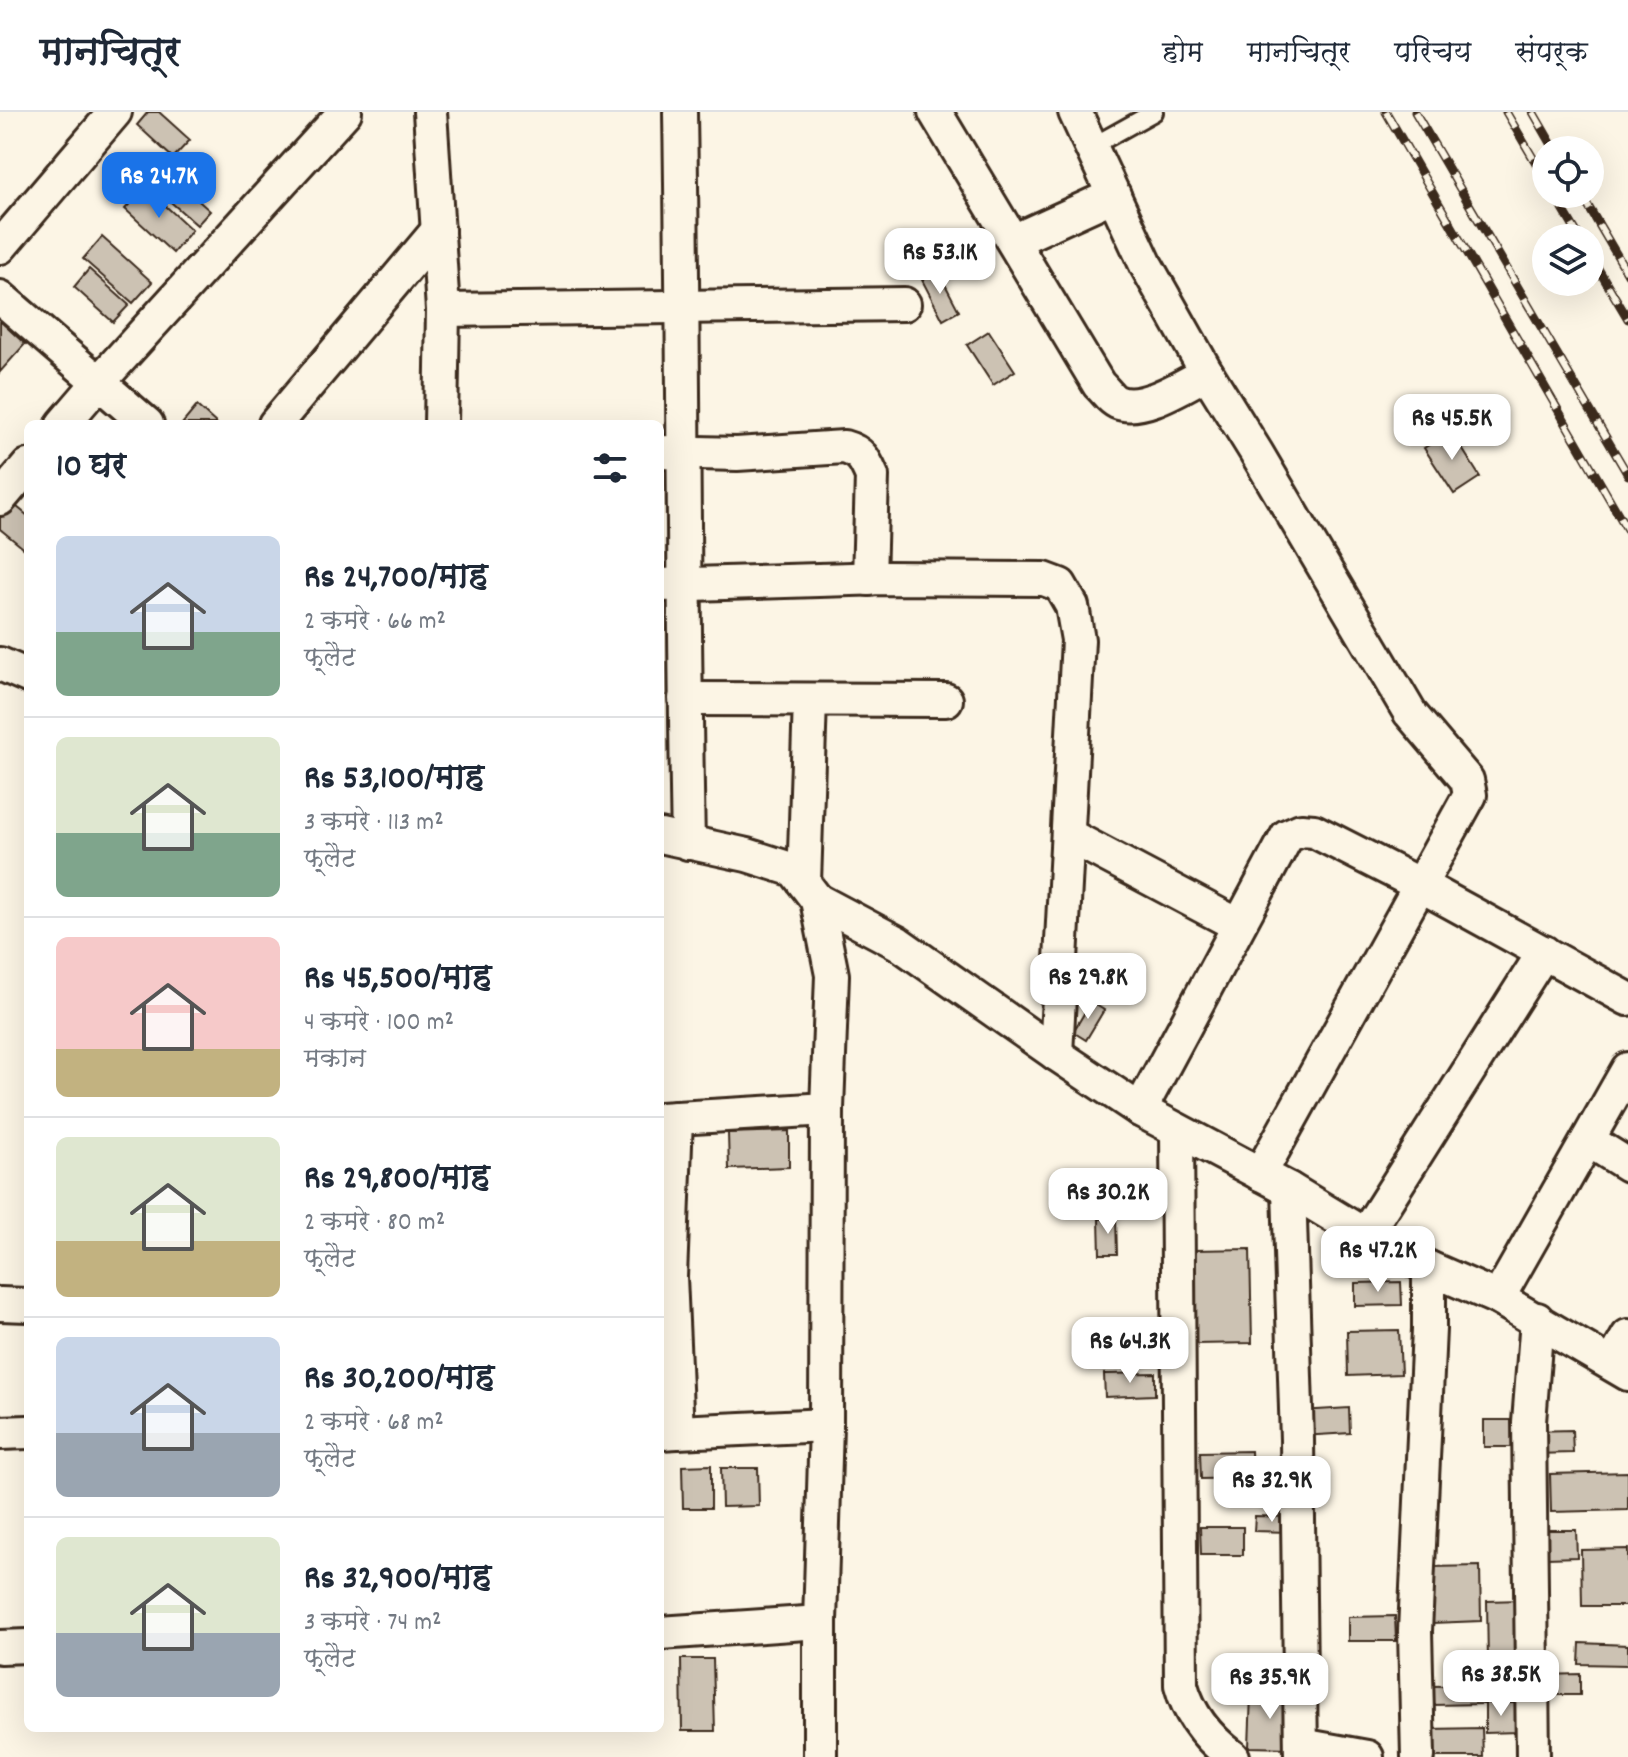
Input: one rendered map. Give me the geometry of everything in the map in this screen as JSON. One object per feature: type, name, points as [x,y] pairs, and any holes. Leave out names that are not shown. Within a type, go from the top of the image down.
[{"type":"street","points":[[0,247],[115,112]]},
{"type":"street","points":[[66,420],[345,112]]},
{"type":"street","points":[[430,112],[443,310],[441,420]]},
{"type":"street","points":[[680,112],[683,308],[673,452],[671,585],[685,699],[674,839],[747,855],[794,870],[811,892],[898,943],[1140,1110],[1289,1189],[1365,1235],[1537,1319],[1620,1369],[1628,1336]]},
{"type":"street","points":[[935,112],[1099,385],[1115,401],[1139,404],[1164,396],[1207,373]]},
{"type":"street","points":[[1075,112],[1146,265],[1207,373],[1410,713],[1470,787],[1470,795],[1260,1174]]},
{"type":"street","points":[[1013,241],[1114,195]]},
{"type":"street","points":[[278,420],[438,230]]},
{"type":"street","points":[[0,297],[142,420]]},
{"type":"street","points":[[443,310],[904,304]]},
{"type":"street","points":[[673,452],[737,454],[844,447],[858,451],[872,476],[869,579]]},
{"type":"street","points":[[0,499],[24,471]]},
{"type":"street","points":[[671,585],[869,579],[1044,579],[1060,585],[1072,606],[1078,640],[1056,1054]]},
{"type":"street","points":[[0,664],[24,674]]},
{"type":"street","points":[[685,699],[946,700]]},
{"type":"street","points":[[810,700],[811,892],[832,975],[827,1109],[826,1425],[820,1622],[820,1757]]},
{"type":"street","points":[[1140,1110],[1287,836],[1301,830],[1314,831],[1420,885],[1628,999]]},
{"type":"street","points":[[1068,835],[1238,925]]},
{"type":"street","points":[[1365,1235],[1544,952]]},
{"type":"street","points":[[1498,1298],[1628,1069]]},
{"type":"street","points":[[826,1425],[668,1432],[665,1277],[668,1118],[827,1109]]},
{"type":"street","points":[[1177,1130],[1181,1685],[1185,1701],[1195,1717],[1214,1743],[1233,1757]]},
{"type":"street","points":[[1588,1140],[1628,1165]]},
{"type":"street","points":[[1289,1189],[1297,1440],[1301,1751],[1367,1757]]},
{"type":"street","points":[[1418,1757],[1415,1631],[1429,1268]]},
{"type":"street","points":[[0,1304],[24,1305]]},
{"type":"street","points":[[1533,1757],[1529,1422],[1537,1319]]},
{"type":"street","points":[[0,1433],[24,1432]]},
{"type":"street","points":[[664,1633],[820,1622]]},
{"type":"street","points":[[0,1647],[24,1646]]},
{"type":"lane","points":[[1091,147],[1154,112]]},
{"type":"building","points":[[148,112],[159,112],[190,140],[173,158],[137,125]]},
{"type":"building","points":[[170,175],[210,211],[197,225],[157,190]]},
{"type":"building","points":[[145,187],[192,230],[173,253],[125,209]]},
{"type":"building","points":[[102,237],[152,282],[133,303],[83,259]]},
{"type":"building","points":[[89,269],[129,305],[113,322],[74,287]]},
{"type":"building","points":[[938,271],[959,311],[943,320],[922,280]]},
{"type":"building","points":[[0,321],[25,344],[0,372]]},
{"type":"building","points":[[989,331],[1015,371],[993,385],[967,345]]},
{"type":"building","points":[[197,406],[213,420],[185,420]]},
{"type":"building","points":[[1451,431],[1480,477],[1454,494],[1424,448]]},
{"type":"building","points":[[11,502],[24,513],[24,549],[0,529],[0,517]]},
{"type":"building","points":[[1091,1002],[1104,1010],[1086,1040],[1073,1032]]},
{"type":"building","points":[[789,1131],[789,1167],[729,1169],[728,1133]]},
{"type":"building","points":[[1116,1218],[1117,1254],[1100,1254],[1099,1219]]},
{"type":"building","points":[[1250,1249],[1252,1343],[1195,1344],[1194,1250]]},
{"type":"building","points":[[1401,1282],[1402,1305],[1355,1306],[1355,1283]]},
{"type":"building","points":[[1399,1330],[1401,1374],[1348,1376],[1347,1331]]},
{"type":"building","points":[[1155,1373],[1155,1395],[1105,1397],[1104,1374]]},
{"type":"building","points":[[1349,1408],[1350,1433],[1302,1436],[1301,1411]]},
{"type":"building","points":[[1484,1420],[1518,1420],[1518,1447],[1484,1447]]},
{"type":"building","points":[[1572,1430],[1573,1453],[1533,1454],[1532,1431]]},
{"type":"building","points":[[1251,1451],[1252,1478],[1201,1479],[1200,1452]]},
{"type":"building","points":[[711,1465],[711,1508],[683,1508],[682,1466]]},
{"type":"building","points":[[721,1468],[758,1468],[759,1506],[722,1507]]},
{"type":"building","points":[[1628,1472],[1628,1510],[1551,1512],[1550,1474]]},
{"type":"building","points":[[1255,1516],[1290,1517],[1289,1532],[1254,1531]]},
{"type":"building","points":[[1200,1527],[1243,1527],[1243,1555],[1201,1555]]},
{"type":"building","points":[[1547,1530],[1576,1530],[1577,1557],[1547,1558]]},
{"type":"building","points":[[1628,1549],[1628,1606],[1582,1606],[1581,1550]]},
{"type":"building","points":[[1480,1566],[1481,1621],[1432,1623],[1430,1567]]},
{"type":"building","points":[[1521,1600],[1522,1662],[1488,1663],[1487,1601]]},
{"type":"building","points":[[1395,1616],[1396,1641],[1348,1641],[1348,1617]]},
{"type":"building","points":[[1580,1643],[1628,1645],[1628,1665],[1579,1664]]},
{"type":"building","points":[[681,1659],[713,1659],[715,1731],[682,1731]]},
{"type":"building","points":[[1520,1668],[1520,1692],[1489,1692],[1489,1669]]},
{"type":"building","points":[[1580,1674],[1580,1695],[1544,1695],[1544,1675]]},
{"type":"building","points":[[1482,1685],[1483,1704],[1432,1705],[1432,1686]]},
{"type":"building","points":[[1251,1694],[1292,1695],[1290,1748],[1249,1747]]},
{"type":"building","points":[[1485,1703],[1517,1703],[1518,1732],[1485,1733]]},
{"type":"building","points":[[1482,1728],[1483,1757],[1430,1757],[1429,1729]]},
{"type":"railway","points":[[1386,112],[1628,531]]},
{"type":"railway","points":[[1415,112],[1628,475]]},
{"type":"railway","points":[[1506,112],[1532,156]]},
{"type":"railway","points":[[1533,112],[1547,136]]},
{"type":"railway","points":[[1562,208],[1572,224]]},
{"type":"railway","points":[[1589,208],[1628,274]]},
{"type":"railway","points":[[1604,279],[1628,319]]}]
